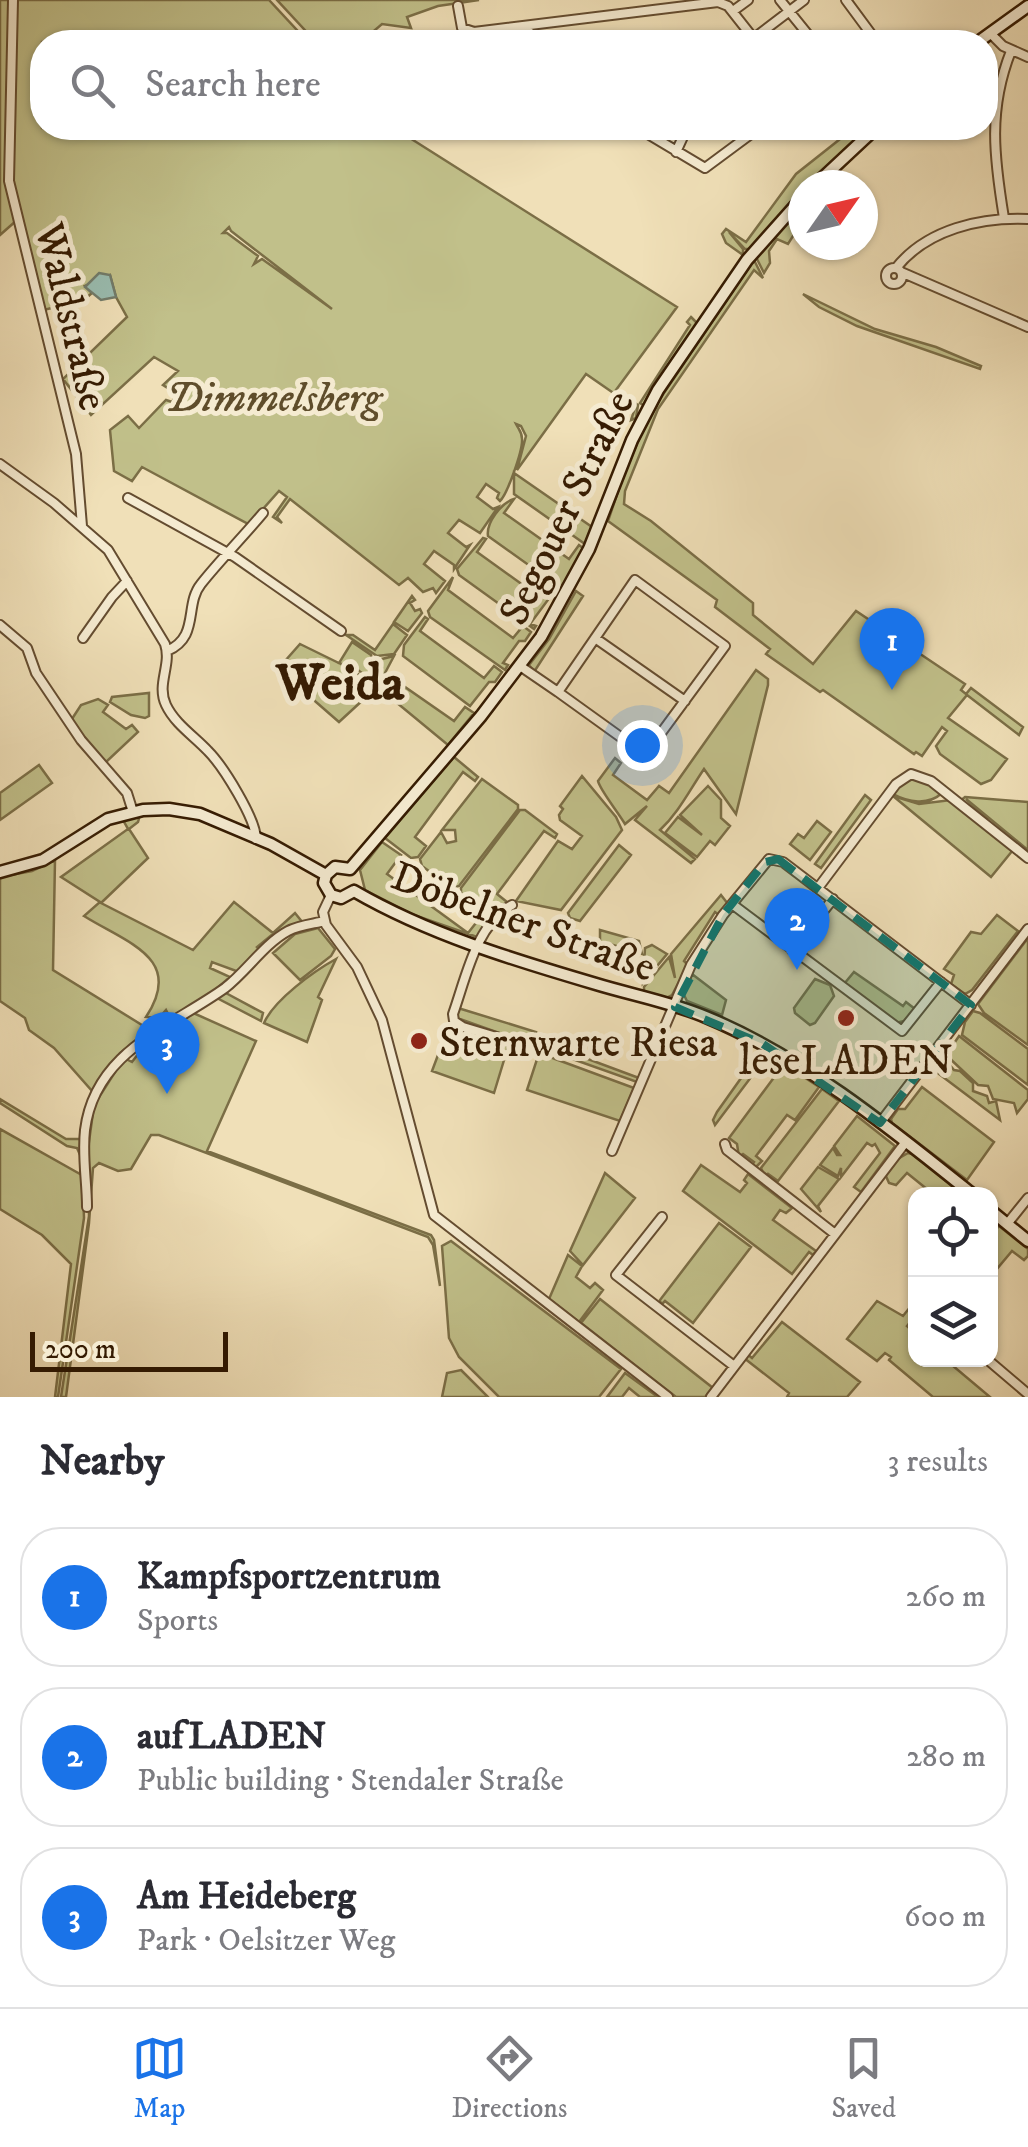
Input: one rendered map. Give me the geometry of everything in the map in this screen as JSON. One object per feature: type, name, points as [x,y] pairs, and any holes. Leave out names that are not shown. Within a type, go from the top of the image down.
[{"type":"street","name":"Waldstraße","points":[[12,0],[9,181],[79,470],[82,526]]},
{"type":"street","points":[[732,12],[748,0]]},
{"type":"street","points":[[780,0],[804,30]]},
{"type":"street","points":[[766,30],[804,0]]},
{"type":"street","points":[[846,0],[866,30]]},
{"type":"street","points":[[489,30],[718,2],[732,12],[744,30]]},
{"type":"street","points":[[458,6],[460,24],[467,30]]},
{"type":"street","points":[[994,30],[1028,6]]},
{"type":"street","points":[[528,26],[528,30]]},
{"type":"street","points":[[998,39],[1028,58]]},
{"type":"street","points":[[998,89],[1011,50]]},
{"type":"street","points":[[657,140],[705,168],[743,140]]},
{"type":"street","points":[[676,152],[682,140]]},
{"type":"street","points":[[831,170],[863,140]]},
{"type":"street","points":[[996,140],[1004,218]]},
{"type":"street","name":"Segouer Straße","points":[[350,870],[520,666],[583,562],[647,410],[749,257],[788,214]]},
{"type":"street","points":[[1028,219],[1004,218],[948,231],[922,245],[898,270],[1028,327]]},
{"type":"street","points":[[0,464],[108,550],[152,620],[167,652],[161,687],[167,706],[220,766],[250,818],[256,839]]},
{"type":"street","points":[[128,498],[230,554],[341,631]]},
{"type":"street","points":[[167,652],[178,646],[187,632],[200,584],[263,513]]},
{"type":"street","points":[[520,666],[640,751],[650,748],[725,646],[631,577],[558,692]]},
{"type":"street","points":[[83,638],[127,581]]},
{"type":"street","points":[[0,624],[27,648],[36,674],[81,740],[129,796],[132,812]]},
{"type":"street","points":[[595,638],[685,701]]},
{"type":"street","points":[[818,888],[896,784],[912,774],[930,781],[1028,858]]},
{"type":"street","points":[[0,872],[38,863],[93,826],[152,809],[190,812],[271,844],[326,875]]},
{"type":"street","points":[[612,1150],[691,965],[733,902],[769,859],[782,862],[833,898],[971,1005]]},
{"type":"street","points":[[335,867],[350,870],[356,879],[354,891],[341,898],[331,895],[326,889],[326,875],[335,867]]},
{"type":"street","name":"Döbelner Straße","points":[[354,891],[409,920],[571,977],[709,1018],[763,1044],[880,1123],[963,1187]]},
{"type":"street","points":[[331,895],[325,921],[357,967],[382,1020],[431,1210],[446,1227],[668,1397]]},
{"type":"street","points":[[792,950],[833,898]]},
{"type":"street","points":[[733,902],[902,1031],[941,982]]},
{"type":"street","points":[[512,905],[494,920],[478,945],[453,1014],[454,1021],[463,1027],[529,1047]]},
{"type":"street","points":[[87,1207],[87,1117],[94,1096],[111,1069],[136,1042],[224,988],[282,934],[325,921]]},
{"type":"street","points":[[880,1123],[1028,929]]},
{"type":"street","points":[[710,1397],[906,1143]]},
{"type":"street","points":[[725,1144],[727,1150],[835,1234]]},
{"type":"street","points":[[1007,1224],[1028,1198]]},
{"type":"street","points":[[662,1217],[616,1275],[734,1366]]},
{"type":"street","points":[[998,1217],[1028,1241]]},
{"type":"street","points":[[996,1367],[1028,1394]]},
{"type":"highlighted area","points":[[778,859],[971,1005],[880,1123],[763,1044],[675,1007],[723,915],[765,862]]},
{"type":"green space","name":"Dimmelsberg","points":[[0,0],[269,0],[297,30],[30,30],[30,140],[413,140],[677,307],[616,390],[638,405],[636,418],[631,420],[635,408],[586,374],[517,470],[526,436],[516,424],[522,445],[503,497],[500,501],[499,493],[486,484],[477,497],[493,509],[498,507],[480,533],[459,520],[448,533],[466,547],[470,545],[454,569],[434,551],[424,564],[445,581],[436,593],[433,588],[423,592],[408,578],[399,585],[290,499],[277,517],[282,523],[273,517],[287,497],[279,491],[230,546],[248,524],[142,467],[132,481],[114,471],[110,430],[128,416],[139,428],[166,400],[172,402],[177,394],[163,385],[178,371],[154,357],[91,415],[63,379],[127,317],[110,275],[85,286],[92,293],[85,299],[44,310],[17,220],[0,235]],"holes":[[[229,227],[332,309],[262,259],[254,264],[258,256],[223,233]]]},
{"type":"green space","points":[[277,0],[479,0],[438,6],[407,17],[411,28],[382,24],[375,30],[305,30]]},
{"type":"green space","points":[[839,140],[857,140],[825,170],[801,170]]},
{"type":"green space","points":[[788,185],[788,207],[750,249],[745,249],[729,232],[743,249],[743,255],[726,243],[722,234],[726,229],[746,242]]},
{"type":"green space","points":[[788,220],[788,244],[777,239],[769,251],[770,263],[764,273],[756,257]]},
{"type":"green space","points":[[754,260],[763,278],[754,270],[658,409],[625,491],[624,504],[753,603],[753,615],[813,664],[856,611],[965,684],[961,690],[966,694],[971,688],[1023,727],[1019,735],[967,695],[948,718],[1007,759],[991,780],[981,784],[940,754],[936,746],[947,731],[942,727],[922,756],[914,754],[823,690],[820,692],[766,654],[770,649],[715,607],[717,600],[608,521],[651,412]]},
{"type":"green space","points":[[803,294],[875,329],[936,347],[981,366],[980,369],[857,326],[819,307]]},
{"type":"green space","points":[[691,317],[698,324],[645,406],[640,403],[690,325],[687,322]]},
{"type":"green space","points":[[514,473],[592,527],[585,544],[514,494]]},
{"type":"green space","points":[[514,499],[504,513],[569,559],[579,545],[583,548],[562,589],[488,536],[495,514]]},
{"type":"green space","points":[[486,539],[477,552],[541,598],[551,585],[556,589],[530,624],[536,626],[534,629],[459,575],[457,569]]},
{"type":"green space","points":[[453,577],[448,590],[513,638],[523,626],[531,632],[503,663],[508,665],[505,670],[430,617],[428,611]]},
{"type":"green space","points":[[576,591],[583,596],[534,672],[529,665]]},
{"type":"green space","points":[[412,596],[415,600],[410,603],[422,613],[408,631],[394,622]]},
{"type":"green space","points":[[425,617],[428,619],[420,631],[484,678],[494,666],[502,672],[470,706],[403,656],[404,645]]},
{"type":"green space","points":[[393,624],[407,635],[394,654],[377,656],[346,635],[353,635],[375,650]]},
{"type":"green space","points":[[352,642],[371,655],[379,686],[358,670],[339,663]]},
{"type":"green space","points":[[300,644],[353,670],[376,688],[339,722],[278,669]]},
{"type":"green space","points":[[394,656],[385,673],[454,721],[465,707],[474,713],[448,745],[385,693],[374,661]]},
{"type":"green space","points":[[756,670],[768,679],[768,685],[736,814],[704,769],[660,830],[695,859],[691,863],[635,820],[647,806],[625,824],[598,781],[615,758],[621,763],[613,775],[647,800],[659,786],[669,793]]},
{"type":"green space","points":[[149,693],[149,716],[145,718],[131,715],[110,702],[112,697]]},
{"type":"green space","points":[[98,699],[108,705],[103,712],[126,729],[132,725],[138,732],[105,763],[70,722],[81,705]]},
{"type":"green space","points":[[454,757],[478,777],[475,781],[463,772],[415,837],[426,846],[418,857],[411,858],[385,838]]},
{"type":"green space","points":[[39,765],[52,783],[0,820],[0,793]]},
{"type":"green space","points":[[582,776],[622,830],[561,910],[516,901],[558,841],[572,849],[582,836],[560,820],[559,815],[563,809],[560,806]]},
{"type":"green space","points":[[914,778],[923,779],[942,793],[931,800],[918,801],[893,794]]},
{"type":"green space","points":[[482,779],[518,805],[518,809],[459,886],[452,888],[422,866],[420,859],[441,832],[447,843],[456,841],[455,830],[442,830]]},
{"type":"green space","points":[[708,786],[721,800],[721,818],[730,826],[715,845],[710,841],[697,857],[665,833],[678,817],[702,835],[680,815]]},
{"type":"green space","points":[[865,795],[871,800],[821,868],[815,864]]},
{"type":"green space","points":[[893,796],[919,804],[951,800],[1013,850],[991,877]]},
{"type":"green space","points":[[965,797],[1028,802],[1028,850],[966,799],[985,821],[960,801]]},
{"type":"green space","points":[[520,810],[557,834],[555,838],[544,831],[497,894],[507,902],[502,908],[495,904],[495,915],[461,893],[461,888]]},
{"type":"green space","points":[[140,815],[129,829],[148,858],[101,903],[193,950],[234,902],[273,933],[295,913],[303,923],[292,925],[276,937],[273,934],[257,947],[261,951],[239,972],[212,962],[210,968],[230,977],[208,996],[170,1018],[166,1010],[159,1018],[146,1017],[159,980],[146,954],[84,916],[100,902],[61,877],[128,829],[123,820]]},
{"type":"green space","points":[[817,821],[831,832],[810,860],[790,844],[798,834],[804,838]]},
{"type":"green space","points":[[382,842],[401,855],[387,874],[468,933],[483,914],[488,921],[477,937],[414,915],[365,890],[360,870]]},
{"type":"green space","points":[[619,845],[631,855],[580,921],[570,918],[568,913]]},
{"type":"green space","points":[[55,860],[53,970],[150,1030],[120,1053],[92,1096],[92,1091],[54,1048],[29,1030],[25,1018],[0,1001],[0,877],[32,871]]},
{"type":"green space","points":[[721,895],[728,904],[719,915],[715,912],[684,961],[688,965],[672,995],[666,998],[644,993],[644,987],[669,957],[675,978],[671,954]]},
{"type":"green space","points":[[997,915],[1018,931],[965,994],[951,984],[954,975],[944,969],[971,932],[981,934]]},
{"type":"green space","points":[[318,928],[335,949],[300,980],[273,953],[295,934]]},
{"type":"green space","points":[[600,930],[639,941],[642,954],[600,941]]},
{"type":"green space","points":[[1028,938],[1028,1045],[984,1013],[978,1004]]},
{"type":"green space","points":[[652,945],[667,954],[643,983],[645,948]]},
{"type":"green space","points":[[336,959],[318,997],[322,1000],[307,1042],[264,1023],[285,996]]},
{"type":"green space","points":[[854,972],[903,1006],[906,1002],[915,1009],[904,1021],[896,1023],[844,984]]},
{"type":"green space","points":[[692,974],[726,1000],[722,1015],[687,1001],[684,995]]},
{"type":"green space","points":[[815,979],[830,985],[834,996],[810,1025],[794,1008]]},
{"type":"green space","points":[[224,992],[263,1013],[261,1021],[215,997]]},
{"type":"green space","points":[[458,1008],[536,1032],[534,1039],[639,1078],[637,1082],[457,1018]]},
{"type":"green space","points":[[973,1011],[1028,1049],[1028,1085],[962,1035]]},
{"type":"green space","points":[[191,1012],[256,1041],[207,1151],[431,1235],[440,1286],[428,1237],[151,1135],[131,1169],[118,1171],[99,1163],[93,1168],[89,1223],[66,1397],[61,1397],[89,1216],[88,1149],[94,1105],[124,1058],[132,1062],[152,1036]]},
{"type":"green space","points":[[447,1031],[470,1039],[476,1034],[506,1044],[494,1093],[432,1071]]},
{"type":"green space","points":[[959,1036],[1028,1090],[1028,1099],[1017,1113],[1014,1103],[993,1099],[988,1086],[978,1085],[946,1055]]},
{"type":"green space","points":[[761,1050],[781,1063],[776,1068],[764,1060],[715,1125],[717,1112]]},
{"type":"green space","points":[[539,1053],[634,1088],[620,1121],[527,1090]]},
{"type":"green space","points":[[944,1058],[973,1083],[973,1091],[987,1096],[989,1103],[996,1101],[1000,1120],[935,1071]]},
{"type":"green space","points":[[784,1064],[819,1087],[795,1120],[787,1115],[756,1156],[762,1161],[754,1169],[754,1162],[743,1154],[739,1157],[737,1144],[729,1138]]},
{"type":"green space","points":[[922,1087],[994,1142],[967,1180],[892,1123],[898,1109],[905,1109]]},
{"type":"green space","points":[[822,1089],[839,1101],[778,1181],[768,1174],[765,1177],[761,1168]]},
{"type":"green space","points":[[0,1099],[66,1139],[81,1139],[84,1218],[58,1397],[71,1264],[42,1235],[0,1209],[0,1129],[80,1174],[81,1157],[77,1148],[67,1146],[0,1103]]},
{"type":"green space","points":[[857,1116],[895,1146],[861,1192],[854,1187],[880,1153],[875,1144],[867,1143],[841,1177],[841,1168],[838,1176],[820,1165],[833,1148],[840,1155],[834,1146]]},
{"type":"green space","points":[[912,1154],[953,1187],[924,1187],[907,1173],[896,1185],[889,1183],[885,1174],[896,1160]]},
{"type":"green space","points":[[701,1165],[740,1192],[748,1174],[792,1208],[786,1213],[780,1210],[773,1220],[816,1251],[813,1255],[809,1252],[792,1274],[683,1191]]},
{"type":"green space","points":[[818,1167],[839,1179],[818,1206],[821,1212],[801,1189]]},
{"type":"green space","points":[[605,1173],[635,1198],[583,1265],[570,1251]]},
{"type":"green space","points":[[719,1223],[751,1247],[693,1323],[665,1301],[661,1305],[660,1300]]},
{"type":"green space","points":[[998,1227],[1028,1249],[1024,1260],[1012,1251],[998,1268]]},
{"type":"green space","points":[[451,1241],[621,1369],[599,1397],[499,1397],[459,1357],[449,1338],[442,1246]]},
{"type":"green space","points":[[568,1255],[582,1266],[576,1277],[590,1288],[595,1283],[603,1290],[579,1322],[549,1299]]},
{"type":"green space","points":[[600,1299],[713,1388],[705,1397],[676,1397],[581,1323]]},
{"type":"green space","points":[[877,1301],[903,1316],[908,1310],[908,1367],[954,1367],[990,1397],[933,1397],[889,1360],[891,1357],[885,1353],[877,1361],[847,1339]]},
{"type":"green space","points":[[782,1322],[860,1382],[847,1397],[787,1397],[789,1393],[744,1358],[747,1354],[752,1358]]},
{"type":"green space","points":[[461,1370],[488,1397],[442,1397],[447,1373]]},
{"type":"green space","points":[[625,1373],[658,1397],[640,1397],[629,1388],[622,1397],[607,1397]]},
{"type":"water","points":[[99,273],[110,275],[116,297],[101,300],[85,287]]},
{"type":"place","name":"Kampfsportzentrum","points":[[892,690]]},
{"type":"place","name":"aufLADEN","points":[[797,970]]},
{"type":"place","name":"leseLADEN","points":[[846,1018]]},
{"type":"place","name":"Sternwarte Riesa","points":[[419,1041]]},
{"type":"place","name":"Am Heideberg","points":[[167,1094]]},
{"type":"district","name":"Weida","points":[[340,681]]}]
